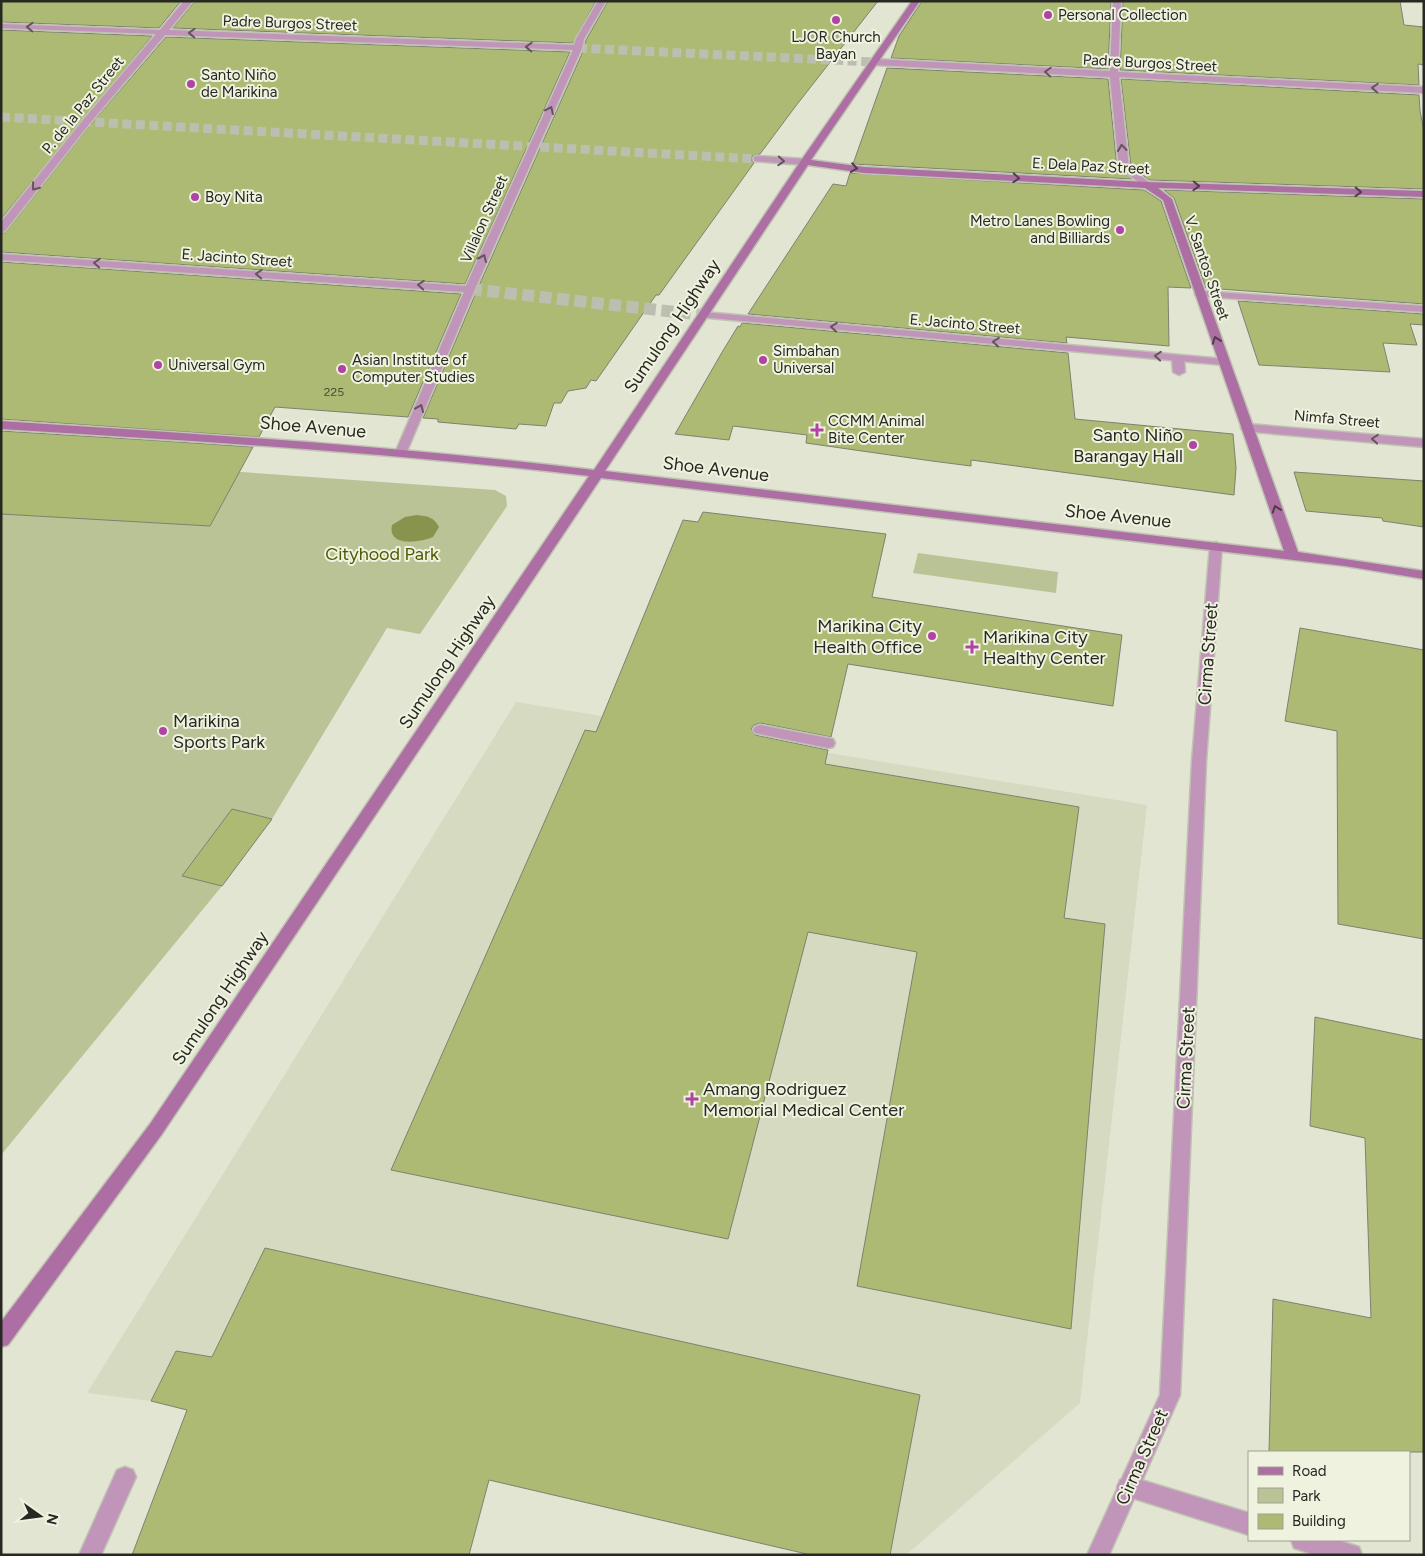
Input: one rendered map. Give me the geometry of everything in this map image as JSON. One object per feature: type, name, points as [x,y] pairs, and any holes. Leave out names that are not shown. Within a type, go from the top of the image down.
[{"type":"street","name":"P. de la Paz Street","points":[[1,229],[87,121],[189,1]]},
{"type":"street","name":"Villalon Street","points":[[401,453],[470,289],[578,48],[580,39],[602,1]]},
{"type":"street","name":"Sumulong Highway","points":[[1,1338],[156,1128],[916,1]]},
{"type":"street","name":"V. Santos Street","points":[[1117,1],[1114,75],[1124,168],[1167,199],[1292,555]]},
{"type":"street","name":"Padre Burgos Street","points":[[1,26],[578,48]]},
{"type":"street","name":"Padre Burgos Street","points":[[874,62],[1424,90]]},
{"type":"street","name":"E. Dela Paz Street","points":[[757,159],[806,162],[864,170],[1147,184],[1424,194]]},
{"type":"street","name":"E. Jacinto Street","points":[[1,257],[470,289]]},
{"type":"street","points":[[1200,294],[1424,309]]},
{"type":"street","name":"E. Jacinto Street","points":[[703,315],[1224,362]]},
{"type":"street","points":[[1178,358],[1179,372]]},
{"type":"street","name":"Shoe Avenue","points":[[1,425],[212,438],[401,453],[598,474],[1292,555],[1424,575]]},
{"type":"street","name":"Nimfa Street","points":[[1247,428],[1424,443]]},
{"type":"street","name":"Cirma Street","points":[[1098,1555],[1170,1395],[1199,761],[1216,546]]},
{"type":"street","points":[[760,730],[828,743]]},
{"type":"street","points":[[90,1555],[125,1477]]},
{"type":"street","points":[[1128,1487],[1248,1524]]},
{"type":"street","points":[[1305,1541],[1351,1555]]},
{"type":"shaded area","points":[[417,515],[435,521],[439,527],[433,537],[406,542],[395,537],[392,532],[392,525],[405,517]]},
{"type":"shaded area","name":"Amang Rodriguez Memorial Medical Center","points":[[516,702],[1147,805],[1080,1403],[906,1555],[811,1555],[151,1401],[87,1393]]},
{"type":"green space","name":"Marikina Sports Park","points":[[1,455],[495,490],[506,496],[507,506],[420,634],[387,628],[272,819],[222,886],[1,1155]]},
{"type":"green space","points":[[918,553],[1058,572],[1056,593],[913,573]]},
{"type":"building","points":[[1,1],[181,1],[159,28],[1,22]]},
{"type":"building","points":[[195,1],[596,1],[573,43],[173,28]]},
{"type":"building","points":[[608,1],[878,1],[760,154],[752,156],[754,163],[659,295],[656,295],[596,381],[591,380],[586,388],[568,391],[561,403],[554,403],[546,426],[519,424],[516,429],[438,422],[438,419],[423,418],[477,290],[584,49],[586,40]]},
{"type":"building","points":[[922,1],[1111,1],[1108,69],[891,58],[899,36]]},
{"type":"building","points":[[1123,1],[1400,1],[1404,25],[1424,27],[1424,65],[1418,64],[1419,85],[1120,70]]},
{"type":"building","points":[[1,30],[152,36],[1,219]]},
{"type":"building","points":[[166,37],[570,52],[465,284],[1,252],[1,234],[6,232],[91,124]]},
{"type":"building","points":[[887,68],[1108,79],[1117,168],[1132,179],[853,164]]},
{"type":"building","points":[[1121,79],[1419,95],[1424,131],[1424,189],[1149,180],[1131,166]]},
{"type":"building","points":[[850,173],[1144,190],[1161,201],[1191,288],[1168,287],[1169,346],[1066,337],[1067,343],[748,314],[833,184],[846,186]]},
{"type":"building","points":[[1164,190],[1424,199],[1424,304],[1206,288],[1174,198]]},
{"type":"building","points":[[1,262],[461,294],[408,417],[275,407],[259,437],[1,419]]},
{"type":"building","points":[[1238,301],[1424,314],[1424,325],[1410,324],[1417,345],[1383,343],[1390,372],[1259,365]]},
{"type":"building","points":[[742,323],[1068,353],[1075,419],[1233,434],[1236,468],[1234,495],[971,460],[971,466],[932,461],[806,443],[807,435],[733,426],[729,440],[675,434],[721,354],[738,326],[740,327]]},
{"type":"building","points":[[1,431],[253,447],[210,526],[1,514]]},
{"type":"building","points":[[1294,472],[1424,481],[1424,527],[1383,521],[1382,518],[1306,511]]},
{"type":"building","points":[[703,512],[886,534],[872,597],[1122,635],[1113,706],[848,664],[831,737],[760,723],[754,725],[751,729],[755,735],[828,750],[825,764],[1079,807],[1064,918],[1105,924],[1071,1329],[857,1286],[917,952],[808,932],[728,1239],[391,1170],[585,730],[596,732],[683,520],[698,522]]},
{"type":"building","points":[[1300,628],[1424,650],[1424,939],[1338,924],[1337,731],[1285,721]]},
{"type":"building","points":[[232,809],[272,819],[222,886],[182,876]]},
{"type":"building","points":[[1315,1017],[1424,1040],[1424,1452],[1269,1451],[1273,1299],[1371,1318],[1365,1138],[1310,1126]]},
{"type":"building","points":[[265,1248],[920,1395],[890,1555],[811,1555],[489,1480],[469,1555],[132,1555],[187,1410],[151,1401],[176,1351],[212,1357]]},
{"type":"tunnel","points":[[578,48],[874,62]]},
{"type":"tunnel","points":[[1,117],[757,159]]},
{"type":"tunnel","points":[[470,289],[703,315]]},
{"type":"place","name":"Personal Collection","points":[[1048,15]]},
{"type":"place","name":"LJOR Church Bayan","points":[[836,20]]},
{"type":"place","name":"Santo Niño de Marikina","points":[[191,84]]},
{"type":"place","name":"Boy Nita","points":[[195,197]]},
{"type":"place","name":"Metro Lanes Bowling and Billiards","points":[[1120,230]]},
{"type":"place","name":"Simbahan Universal","points":[[763,360]]},
{"type":"place","name":"Universal Gym","points":[[158,365]]},
{"type":"place","name":"Asian Institute of Computer Studies","points":[[342,369]]},
{"type":"place","name":"CCMM Animal Bite Center","points":[[817,430]]},
{"type":"place","name":"Santo Niño Barangay Hall","points":[[1193,445]]},
{"type":"place","name":"Marikina City Health Office","points":[[932,636]]},
{"type":"place","name":"Marikina City Healthy Center","points":[[972,647]]},
{"type":"place","name":"Marikina Sports Park","points":[[163,731]]},
{"type":"place","name":"Amang Rodriguez Memorial Medical Center","points":[[692,1099]]},
{"type":"park label","name":"Cityhood Park","points":[[382,554]]}]
